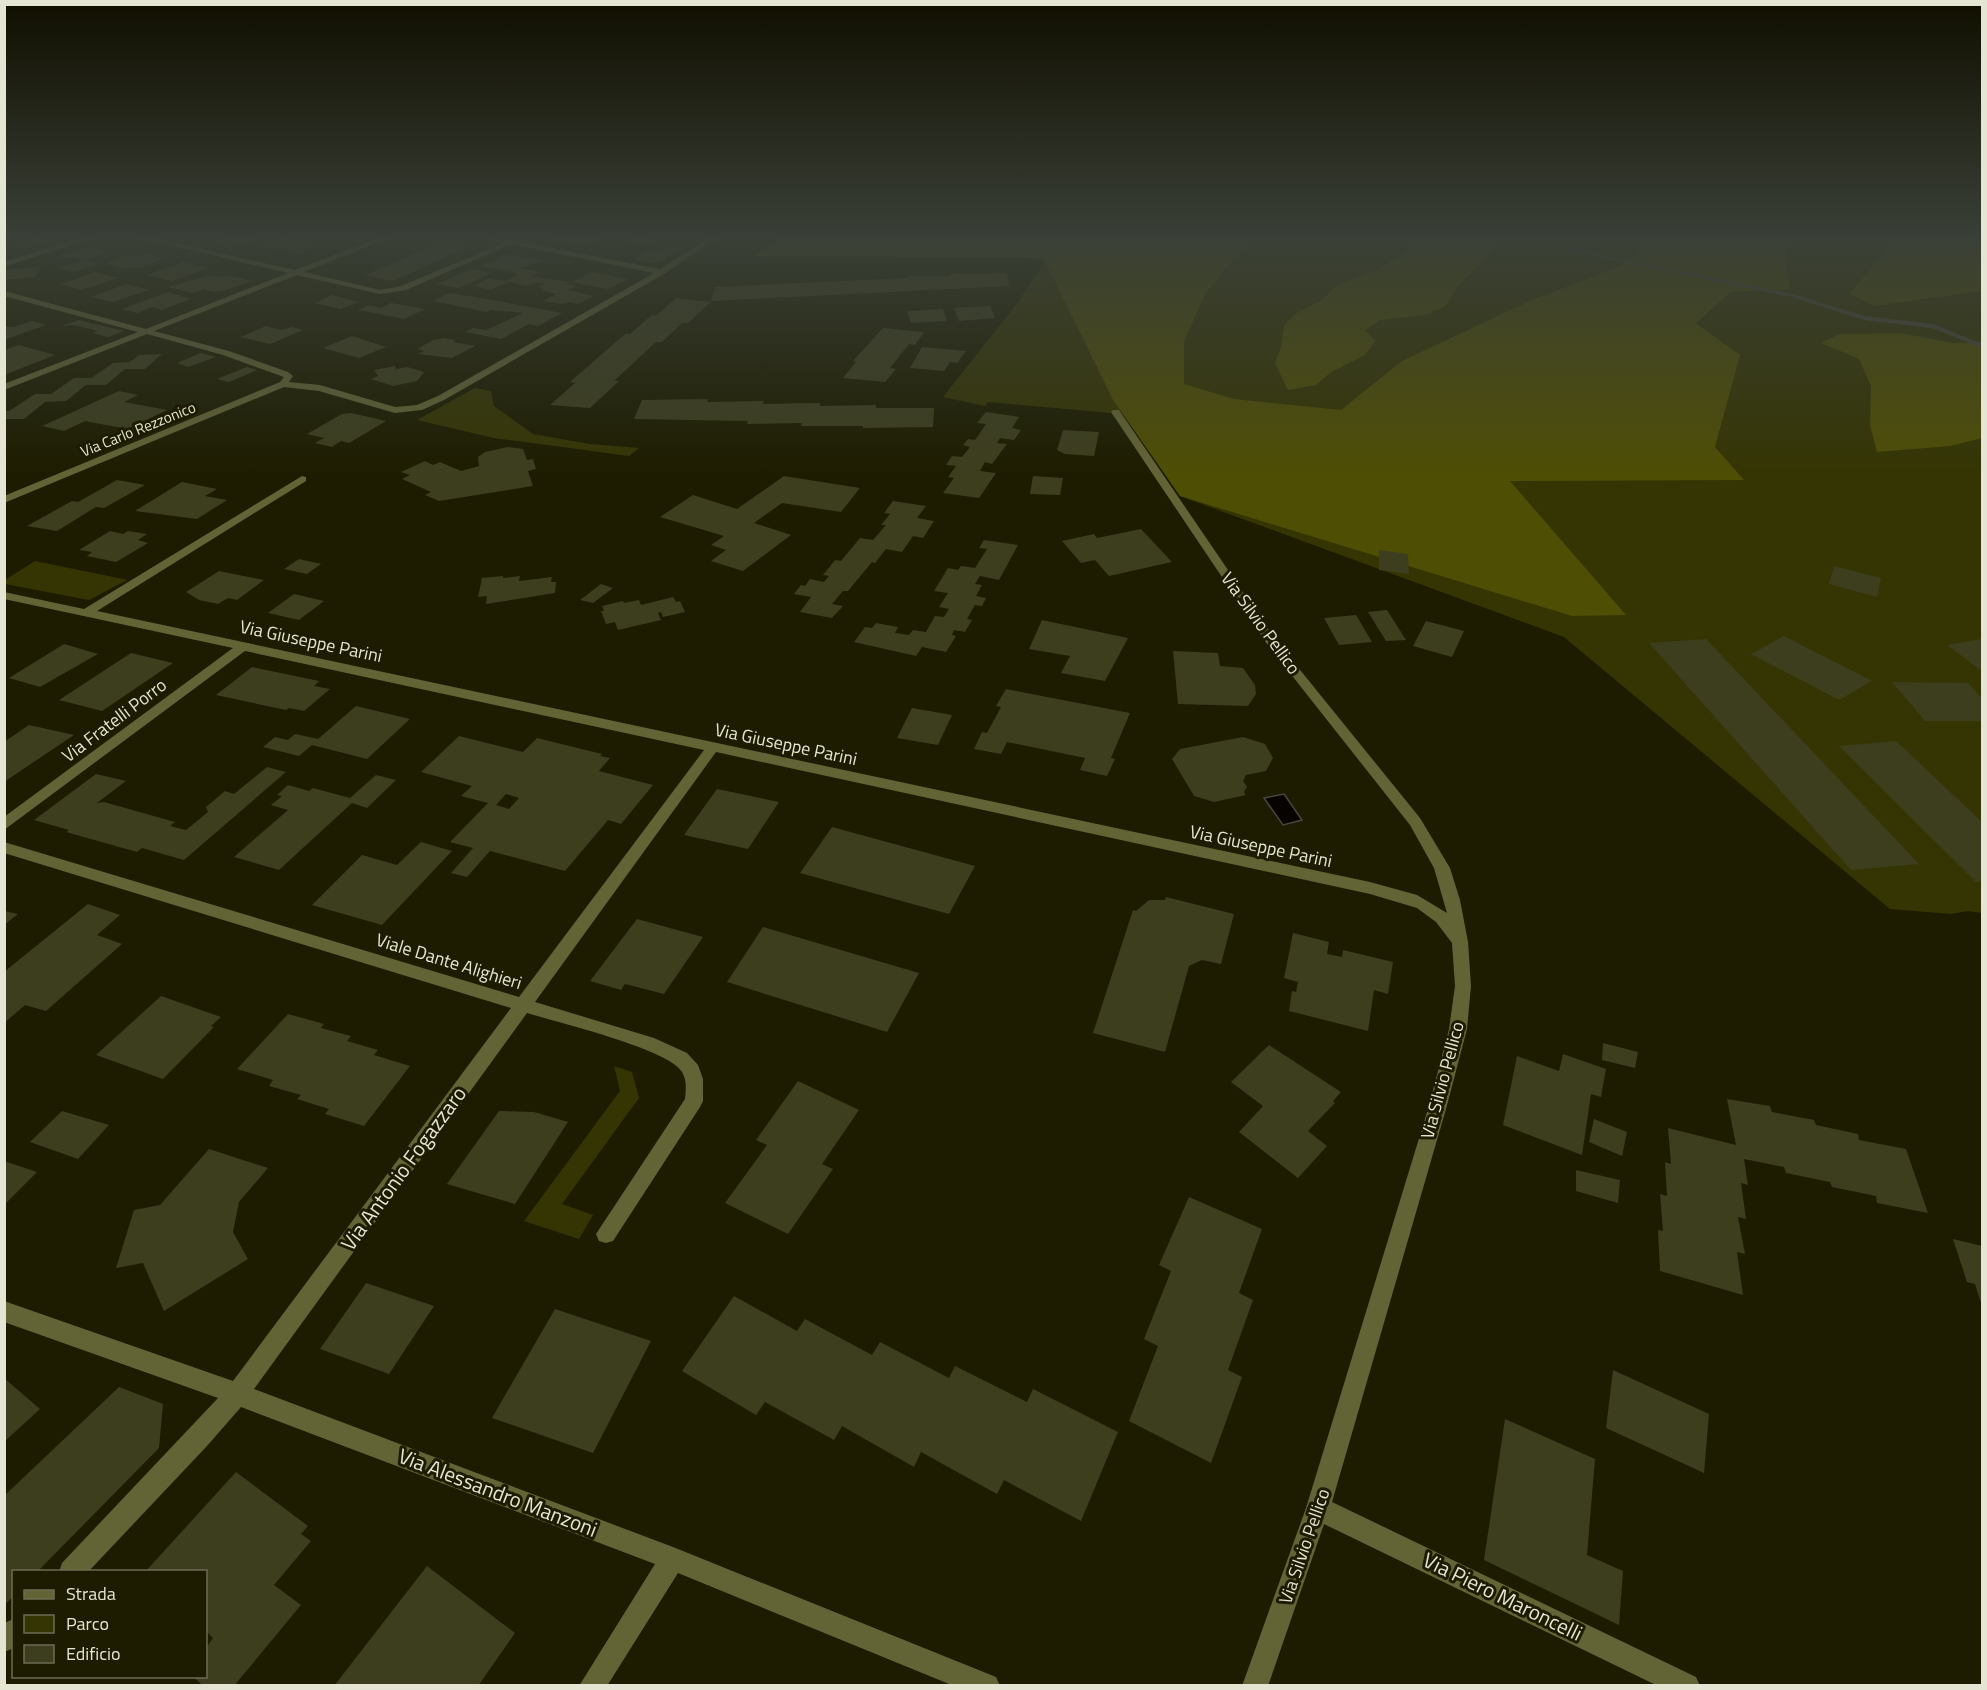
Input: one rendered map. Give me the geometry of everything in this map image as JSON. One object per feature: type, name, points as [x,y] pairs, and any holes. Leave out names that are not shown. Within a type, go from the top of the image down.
[{"type":"street","points":[[93,317],[226,353],[289,376],[283,384]]},
{"type":"street","points":[[4,387],[187,317]]},
{"type":"street","points":[[283,384],[320,388],[389,409],[411,409],[441,399],[583,317]]},
{"type":"street","name":"Via Carlo Rezzonico","points":[[4,500],[283,384]]},
{"type":"street","name":"Via Silvio Pellico","points":[[1116,412],[1271,641],[1415,822],[1442,868],[1452,900],[1460,942],[1463,986],[1458,1029],[1318,1508],[1256,1686]]},
{"type":"street","points":[[87,612],[302,479]]},
{"type":"street","name":"Via Giuseppe Parini","points":[[4,595],[1404,896],[1428,907],[1448,922],[1460,942]]},
{"type":"street","name":"Via Fratelli Porro","points":[[4,825],[245,645]]},
{"type":"street","name":"Via Antonio Fogazzaro","points":[[73,1570],[199,1438],[237,1394],[714,747]]},
{"type":"street","name":"Viale Dante Alighieri","points":[[4,847],[523,1004],[671,1051],[684,1059],[693,1071],[696,1086],[694,1101],[687,1115],[606,1233]]},
{"type":"street","name":"Via Alessandro Manzoni","points":[[4,1311],[237,1394],[673,1559],[987,1686]]},
{"type":"street","name":"Via Piero Maroncelli","points":[[1318,1508],[1687,1686]]},
{"type":"street","points":[[592,1686],[673,1559]]},
{"type":"green space","points":[[1006,317],[1982,317],[1982,913],[1968,911],[1951,914],[1890,909],[1564,637],[1180,496],[1122,411],[1111,413],[988,402],[985,406],[943,397]]},
{"type":"green space","points":[[475,388],[491,391],[494,406],[533,434],[590,444],[639,448],[629,456],[494,438],[417,420]]},
{"type":"green space","points":[[35,561],[127,580],[89,600],[5,584],[5,580]]},
{"type":"green space","points":[[614,1066],[632,1072],[639,1098],[562,1204],[593,1215],[579,1239],[524,1221],[620,1091]]},
{"type":"shaded area","points":[[1072,317],[1195,317],[1184,341],[1184,384],[1234,399],[1341,410],[1402,361],[1496,317],[1703,317],[1696,323],[1740,355],[1715,447],[1744,480],[1510,481],[1626,615],[1572,616],[1180,496],[1113,400]]},
{"type":"shaded area","points":[[1292,317],[1408,317],[1380,320],[1365,330],[1375,341],[1365,355],[1331,372],[1316,385],[1288,390],[1275,363],[1281,347],[1284,326]]},
{"type":"shaded area","points":[[1901,333],[1952,343],[1982,342],[1982,438],[1950,446],[1877,452],[1870,425],[1871,386],[1859,359],[1821,343],[1839,334]]},
{"type":"shaded area","points":[[1284,794],[1302,820],[1283,825],[1264,798]]},
{"type":"building","points":[[515,317],[555,317],[538,326],[529,324],[501,339],[465,332],[473,328],[486,330]]},
{"type":"building","points":[[650,317],[695,317],[688,323],[682,323],[662,342],[656,342],[614,381],[619,381],[590,408],[550,405],[575,383],[570,382],[625,334],[630,334]]},
{"type":"building","points":[[909,317],[946,317],[947,321],[911,323]]},
{"type":"building","points":[[957,317],[995,318],[959,321]]},
{"type":"building","points":[[79,320],[124,331],[108,337],[93,333],[98,331],[73,325],[61,326]]},
{"type":"building","points":[[32,321],[46,325],[4,340],[4,327],[14,327]]},
{"type":"building","points":[[266,326],[282,330],[291,327],[303,330],[270,344],[241,337]]},
{"type":"building","points":[[883,328],[924,332],[915,345],[909,344],[890,368],[896,369],[885,382],[843,378],[856,362],[853,361]]},
{"type":"building","points":[[352,336],[386,347],[359,358],[323,348]]},
{"type":"building","points":[[444,338],[475,346],[452,358],[418,354],[424,351],[417,349],[433,340]]},
{"type":"building","points":[[19,345],[55,355],[4,375],[4,350]]},
{"type":"building","points":[[922,347],[966,351],[957,363],[950,362],[944,371],[910,368]]},
{"type":"building","points":[[201,353],[216,357],[188,367],[177,363]]},
{"type":"building","points":[[162,354],[145,369],[125,369],[106,385],[86,385],[66,401],[45,402],[24,419],[4,419],[4,411],[9,411],[35,394],[51,394],[74,378],[91,378],[113,363],[130,362],[139,355]]},
{"type":"building","points":[[395,366],[396,369],[407,367],[424,372],[417,381],[393,386],[371,379],[378,376],[374,370]]},
{"type":"building","points":[[247,367],[257,370],[229,382],[217,379]]},
{"type":"building","points":[[119,391],[138,395],[124,402],[167,410],[127,429],[85,421],[64,431],[42,426]]},
{"type":"building","points":[[708,399],[707,402],[764,401],[763,404],[820,403],[820,406],[876,405],[876,408],[934,408],[933,427],[863,428],[863,426],[801,426],[802,423],[747,424],[748,421],[634,419],[642,400]]},
{"type":"building","points":[[986,412],[1019,417],[1012,428],[1021,430],[1014,440],[1000,438],[997,443],[1007,444],[992,464],[985,462],[980,471],[996,473],[979,498],[943,493],[954,478],[948,477],[956,466],[946,465],[952,456],[962,457],[970,447],[963,445],[968,439],[975,440],[986,424],[977,423]]},
{"type":"building","points":[[351,413],[386,421],[349,443],[341,441],[332,447],[315,443],[324,438],[307,434],[342,414]]},
{"type":"building","points":[[1063,430],[1099,432],[1094,456],[1065,454],[1057,450]]},
{"type":"building","points":[[508,447],[523,449],[527,460],[533,459],[536,469],[528,471],[533,486],[439,501],[425,495],[431,492],[402,479],[410,475],[401,472],[425,461],[433,465],[440,462],[461,471],[479,466],[478,457],[485,452]]},
{"type":"building","points":[[784,476],[860,488],[841,512],[782,503],[754,523],[791,535],[743,571],[711,561],[726,550],[711,545],[724,536],[660,517],[693,495],[737,509]]},
{"type":"building","points":[[1033,476],[1063,478],[1060,495],[1030,494]]},
{"type":"building","points":[[117,480],[145,485],[104,508],[96,507],[57,531],[27,526],[72,501],[78,502]]},
{"type":"building","points":[[182,482],[217,489],[205,496],[227,500],[197,519],[135,511]]},
{"type":"building","points":[[893,501],[926,506],[917,518],[934,521],[923,538],[913,536],[902,552],[886,549],[848,591],[843,591],[832,604],[843,606],[832,618],[800,612],[811,597],[794,594],[801,585],[805,586],[810,579],[824,582],[829,576],[823,575],[835,560],[841,561],[860,538],[873,540],[886,525],[881,525],[890,514],[884,513]]},
{"type":"building","points":[[1141,529],[1172,562],[1109,576],[1095,560],[1081,563],[1062,541],[1094,534],[1097,538]]},
{"type":"building","points":[[110,531],[123,534],[128,531],[147,534],[138,540],[148,543],[116,562],[87,556],[92,552],[79,550]]},
{"type":"building","points":[[984,540],[1018,545],[999,580],[980,576],[975,584],[982,585],[976,596],[986,598],[982,606],[975,605],[967,619],[972,620],[965,632],[954,630],[952,635],[956,636],[946,652],[922,647],[916,656],[854,642],[865,627],[872,628],[876,623],[898,627],[895,633],[909,635],[913,630],[926,632],[935,616],[944,617],[949,609],[939,607],[948,593],[934,591],[948,568],[958,570],[961,566],[975,568],[987,549],[979,548]]},
{"type":"building","points":[[1379,550],[1408,554],[1409,574],[1379,570]]},
{"type":"building","points":[[299,559],[321,564],[307,574],[284,569]]},
{"type":"building","points":[[1834,566],[1881,578],[1877,597],[1829,584]]},
{"type":"building","points":[[219,571],[264,580],[237,600],[228,598],[218,604],[199,600],[186,592]]},
{"type":"building","points":[[503,576],[503,578],[520,576],[519,581],[552,577],[551,582],[556,582],[555,593],[486,604],[487,596],[478,597],[482,578]]},
{"type":"building","points":[[601,584],[613,588],[593,603],[580,600]]},
{"type":"building","points":[[294,594],[324,601],[299,620],[268,613]]},
{"type":"building","points":[[673,597],[676,602],[680,601],[685,612],[663,617],[661,612],[658,613],[661,620],[618,630],[615,622],[606,624],[601,611],[604,611],[602,606],[623,601],[624,603],[639,600],[641,605]]},
{"type":"building","points":[[1387,610],[1406,640],[1386,641],[1368,612]]},
{"type":"building","points":[[1356,615],[1372,642],[1339,645],[1324,618]]},
{"type":"building","points":[[1042,620],[1128,638],[1105,681],[1061,673],[1070,656],[1029,649]]},
{"type":"building","points":[[1426,621],[1464,631],[1452,657],[1413,646]]},
{"type":"building","points":[[1784,636],[1872,681],[1839,700],[1751,654]]},
{"type":"building","points":[[1706,639],[1919,864],[1851,870],[1649,643]]},
{"type":"building","points":[[1982,639],[1982,671],[1947,645]]},
{"type":"building","points":[[64,644],[98,654],[40,687],[9,678]]},
{"type":"building","points":[[1173,651],[1218,653],[1220,666],[1243,668],[1255,685],[1256,694],[1248,706],[1178,704]]},
{"type":"building","points":[[131,653],[173,663],[102,711],[59,700]]},
{"type":"building","points":[[252,667],[319,681],[314,686],[330,689],[304,711],[289,708],[286,710],[216,695]]},
{"type":"building","points":[[1892,682],[1968,683],[1982,698],[1982,721],[1925,721]]},
{"type":"building","points":[[1006,689],[1130,713],[1111,758],[1115,759],[1107,776],[1080,770],[1085,758],[1007,742],[1001,754],[974,749],[982,732],[987,733],[1001,707],[996,706]]},
{"type":"building","points":[[356,706],[410,719],[367,759],[312,745],[299,756],[263,747],[275,737],[288,740],[295,734],[318,739]]},
{"type":"building","points":[[912,708],[952,715],[938,745],[897,738]]},
{"type":"building","points":[[29,725],[74,735],[4,782],[4,742]]},
{"type":"building","points":[[459,736],[523,752],[537,738],[602,754],[600,756],[610,758],[599,771],[653,785],[621,824],[608,820],[565,871],[490,851],[467,877],[451,873],[473,848],[450,842],[488,803],[461,796],[472,786],[421,772]],"holes":[[[506,794],[519,798],[509,809],[496,805]]]},
{"type":"building","points":[[1243,737],[1265,744],[1273,758],[1266,771],[1246,775],[1243,781],[1247,787],[1244,792],[1246,795],[1214,802],[1194,796],[1172,759],[1180,749]]},
{"type":"building","points":[[1896,741],[1982,822],[1982,881],[1976,882],[1839,746]]},
{"type":"building","points":[[267,767],[286,772],[184,860],[142,848],[137,852],[66,832],[69,830],[34,820],[96,774],[126,781],[97,803],[104,802],[175,822],[170,826],[186,830],[208,812],[206,807],[225,791],[234,794]]},
{"type":"building","points":[[376,775],[396,780],[367,808],[352,803],[279,870],[234,857],[288,810],[271,805],[282,796],[277,795],[288,785],[309,791],[313,788],[350,798]]},
{"type":"building","points":[[717,789],[779,802],[748,849],[684,835]]},
{"type":"building","points":[[832,827],[975,866],[949,914],[800,873]]},
{"type":"building","points":[[421,842],[452,851],[382,925],[312,905],[362,855],[397,865]]},
{"type":"building","points":[[1166,897],[1234,914],[1221,964],[1202,960],[1189,966],[1165,1052],[1093,1033],[1133,910],[1136,911],[1149,900],[1165,900]]},
{"type":"building","points":[[88,904],[120,915],[97,935],[122,944],[46,1011],[25,1005],[4,1023],[4,972]]},
{"type":"building","points":[[4,911],[18,914],[4,925]]},
{"type":"building","points":[[637,919],[703,937],[664,994],[625,984],[621,990],[590,981]]},
{"type":"building","points":[[763,927],[919,973],[887,1032],[727,982]]},
{"type":"building","points":[[1293,933],[1329,942],[1327,954],[1342,957],[1343,950],[1393,962],[1388,994],[1374,990],[1368,1031],[1289,1011],[1292,991],[1296,992],[1298,982],[1284,978]]},
{"type":"building","points":[[161,996],[221,1017],[163,1079],[96,1055]]},
{"type":"building","points":[[288,1014],[324,1024],[321,1028],[351,1036],[347,1041],[378,1050],[374,1055],[410,1066],[364,1126],[325,1114],[329,1109],[297,1099],[301,1095],[269,1086],[273,1080],[237,1069]]},
{"type":"building","points":[[1603,1043],[1638,1052],[1635,1068],[1602,1060]]},
{"type":"building","points":[[1269,1045],[1341,1092],[1333,1101],[1335,1103],[1308,1131],[1327,1146],[1298,1178],[1239,1132],[1263,1106],[1231,1082]]},
{"type":"building","points":[[1563,1054],[1606,1069],[1601,1097],[1591,1094],[1582,1155],[1503,1125],[1517,1056],[1559,1071]]},
{"type":"building","points":[[798,1081],[859,1110],[822,1164],[833,1169],[788,1234],[725,1203],[767,1145],[756,1140]]},
{"type":"building","points":[[1727,1099],[1770,1106],[1772,1112],[1814,1120],[1816,1125],[1858,1134],[1859,1140],[1906,1149],[1928,1213],[1877,1203],[1876,1196],[1832,1187],[1830,1182],[1786,1173],[1784,1167],[1744,1159],[1748,1185],[1741,1183],[1746,1219],[1738,1217],[1745,1254],[1737,1252],[1743,1295],[1660,1271],[1658,1230],[1663,1231],[1660,1194],[1667,1196],[1665,1162],[1671,1164],[1668,1128],[1736,1145]]},
{"type":"building","points":[[62,1111],[109,1125],[78,1159],[30,1142]]},
{"type":"building","points":[[499,1111],[534,1112],[568,1122],[515,1204],[447,1184]]},
{"type":"building","points":[[1594,1119],[1627,1132],[1622,1156],[1589,1142]]},
{"type":"building","points":[[209,1149],[268,1168],[239,1202],[233,1232],[248,1259],[164,1311],[143,1263],[116,1268],[134,1210],[160,1205]]},
{"type":"building","points":[[4,1161],[37,1172],[4,1205]]},
{"type":"building","points":[[1576,1170],[1620,1180],[1618,1203],[1576,1191]]},
{"type":"building","points":[[1189,1197],[1262,1229],[1239,1293],[1253,1300],[1228,1370],[1242,1377],[1211,1463],[1129,1421],[1158,1346],[1144,1339],[1171,1271],[1159,1265]]},
{"type":"building","points":[[1953,1239],[1982,1246],[1982,1306],[1975,1284],[1967,1282]]},
{"type":"building","points":[[366,1283],[434,1306],[389,1374],[320,1349]]},
{"type":"building","points":[[734,1296],[797,1331],[805,1319],[872,1355],[880,1342],[949,1378],[955,1366],[1027,1402],[1033,1389],[1118,1432],[1081,1521],[1004,1480],[997,1494],[921,1452],[914,1467],[842,1426],[834,1440],[765,1402],[756,1415],[682,1371]]},
{"type":"building","points":[[555,1309],[651,1341],[593,1453],[492,1418]]},
{"type":"building","points":[[1613,1370],[1709,1414],[1704,1473],[1606,1428]]},
{"type":"building","points":[[4,1378],[40,1409],[4,1442]]},
{"type":"building","points":[[119,1387],[163,1404],[159,1448],[39,1570],[12,1570],[12,1598],[4,1605],[4,1496]]},
{"type":"building","points":[[1505,1419],[1595,1459],[1587,1555],[1623,1571],[1619,1625],[1484,1560]]},
{"type":"building","points":[[236,1472],[308,1526],[301,1534],[311,1541],[274,1585],[301,1605],[234,1686],[203,1686],[195,1678],[207,1678],[207,1647],[213,1638],[207,1632],[207,1570],[147,1570]]},
{"type":"building","points":[[427,1566],[515,1633],[478,1686],[334,1686]]},
{"type":"waterway","points":[[1860,317],[1933,326],[1982,346]]}]
